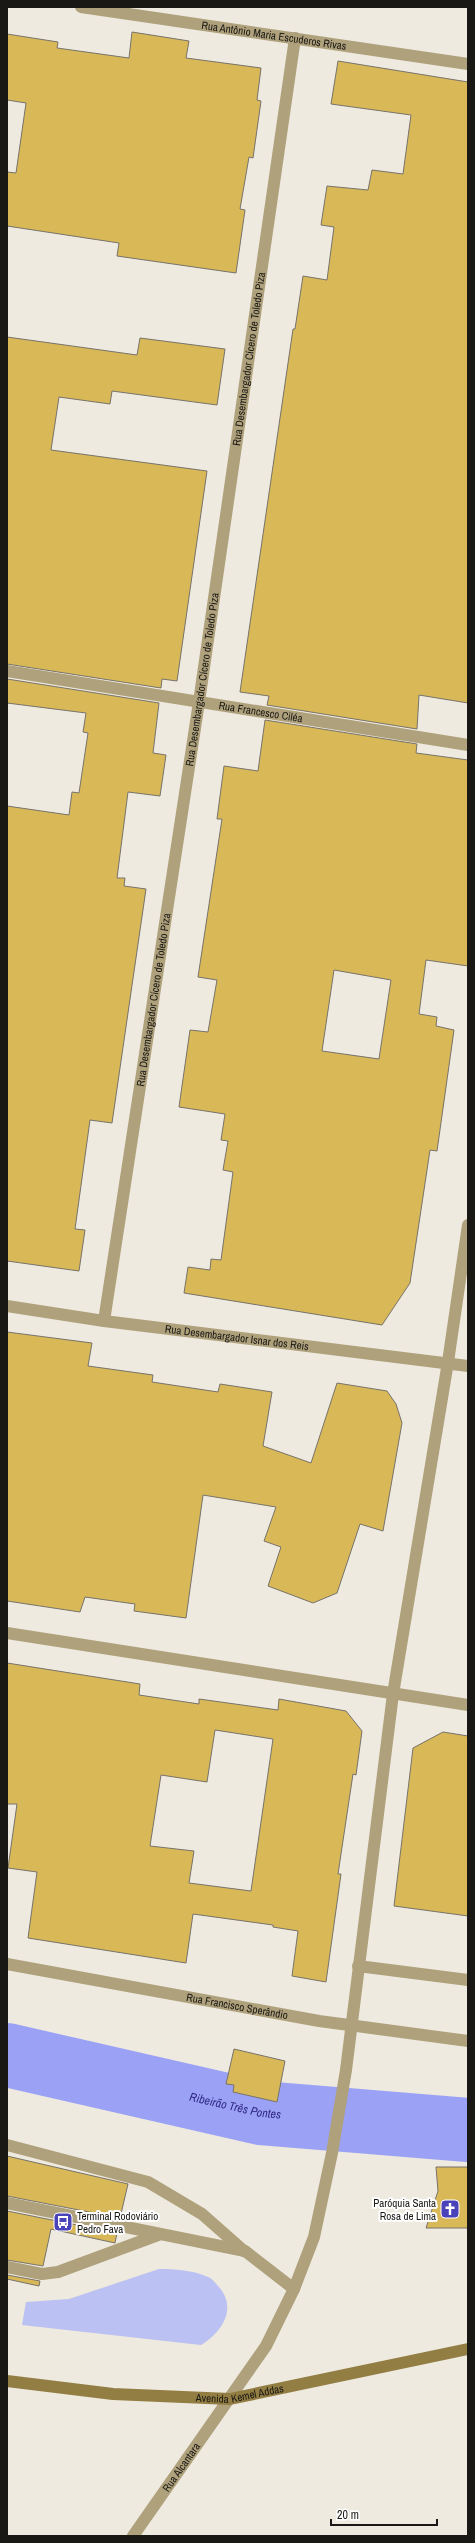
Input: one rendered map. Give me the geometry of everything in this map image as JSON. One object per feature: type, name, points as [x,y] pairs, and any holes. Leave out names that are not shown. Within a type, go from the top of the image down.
[{"type":"main road","name":"Avenida Kemel Addas","points":[[7,2381],[113,2394],[230,2399],[468,2349]]},
{"type":"street","name":"Rua Antônio Maria Escuderos Rivas","points":[[81,7],[468,64]]},
{"type":"street","name":"Rua Desembargador Cícero de Toledo Piza","points":[[104,1321],[199,702],[295,38]]},
{"type":"street","name":"Rua Francesco Ciléa","points":[[7,671],[468,746]]},
{"type":"street","name":"Rua Alcantara","points":[[133,2536],[266,2346],[294,2289],[314,2237],[324,2192],[346,2070],[393,1694],[448,1362],[468,1225]]},
{"type":"street","name":"Rua Desembargador Isnar dos Reis","points":[[7,1306],[104,1321],[448,1362],[468,1366]]},
{"type":"street","points":[[7,1633],[468,1705]]},
{"type":"street","name":"Rua Francisco Sperândio","points":[[7,1964],[351,2026],[468,2041]]},
{"type":"street","points":[[358,1966],[468,1980]]},
{"type":"street","points":[[7,2145],[148,2182],[202,2214],[245,2251],[294,2289]]},
{"type":"street","points":[[7,2203],[245,2251]]},
{"type":"street","points":[[7,2267],[42,2274],[58,2272],[159,2234]]},
{"type":"shaded area","points":[[159,2269],[184,2270],[202,2275],[212,2280],[225,2295],[227,2312],[225,2320],[215,2334],[201,2345],[22,2325],[26,2302],[69,2299]]},
{"type":"building","points":[[132,32],[189,41],[186,58],[261,68],[257,100],[261,101],[253,158],[249,157],[240,209],[245,210],[236,273],[117,256],[119,243],[7,226],[7,172],[16,173],[26,103],[7,100],[7,34],[58,42],[57,48],[129,58]]},
{"type":"building","points":[[338,61],[468,82],[468,703],[419,695],[417,729],[267,705],[269,696],[240,692],[293,329],[295,329],[303,276],[327,280],[334,227],[321,225],[327,186],[368,190],[372,170],[403,174],[411,115],[331,104]]},
{"type":"building","points":[[7,337],[137,355],[140,338],[225,349],[217,405],[112,391],[110,404],[59,397],[51,450],[207,471],[177,681],[162,679],[161,688],[7,664]]},
{"type":"building","points":[[7,679],[159,703],[153,753],[166,755],[160,796],[128,792],[117,878],[125,878],[124,886],[146,889],[112,1123],[90,1120],[75,1229],[85,1230],[79,1271],[7,1261],[7,806],[69,815],[72,792],[79,793],[88,733],[83,732],[86,713],[7,703]]},
{"type":"building","points":[[265,720],[417,744],[416,753],[468,760],[468,966],[426,960],[419,1014],[437,1017],[436,1026],[454,1030],[437,1151],[430,1150],[410,1283],[382,1325],[184,1293],[188,1267],[210,1270],[211,1259],[221,1260],[233,1172],[223,1170],[228,1141],[221,1140],[225,1114],[179,1107],[190,1030],[208,1032],[217,980],[198,977],[222,819],[217,819],[224,766],[258,771]],"holes":[[[334,970],[391,980],[379,1059],[322,1051]]]},
{"type":"building","points":[[7,1332],[92,1343],[88,1366],[153,1375],[152,1382],[218,1392],[220,1384],[272,1392],[263,1446],[311,1463],[337,1383],[387,1391],[396,1404],[402,1423],[383,1531],[360,1524],[337,1593],[313,1603],[268,1586],[281,1547],[264,1541],[276,1507],[203,1495],[186,1618],[134,1611],[135,1604],[85,1597],[80,1612],[7,1601]]},
{"type":"building","points":[[7,1663],[140,1684],[139,1695],[199,1704],[199,1699],[278,1710],[279,1699],[346,1711],[362,1731],[356,1775],[353,1774],[338,1874],[341,1874],[326,1982],[292,1976],[298,1931],[273,1927],[273,1925],[193,1914],[186,1963],[28,1938],[37,1872],[8,1868],[17,1804],[7,1804]],"holes":[[[215,1730],[273,1739],[251,1891],[189,1883],[194,1851],[150,1846],[161,1775],[207,1782]]]},
{"type":"building","points":[[443,1732],[468,1736],[468,1916],[394,1906],[413,1748]]},
{"type":"building","points":[[234,2049],[285,2061],[277,2102],[233,2092],[234,2085],[226,2084]]},
{"type":"building","points":[[7,2156],[128,2184],[120,2218],[7,2196]]},
{"type":"building","name":"Paróquia Santa Rosa de Lima","points":[[436,2167],[468,2167],[468,2228],[426,2228],[438,2191]]},
{"type":"building","points":[[7,2211],[117,2233],[115,2243],[51,2229],[43,2266],[7,2260]]},
{"type":"building","points":[[7,2275],[40,2281],[39,2286],[7,2279]]},
{"type":"waterway","name":"Ribeirão Três Pontes","points":[[7,2055],[261,2113],[468,2130]]},
{"type":"place","name":"Paróquia Santa Rosa de Lima","points":[[450,2209]]},
{"type":"place","name":"Terminal Rodoviário Pedro Fava","points":[[63,2222]]}]
